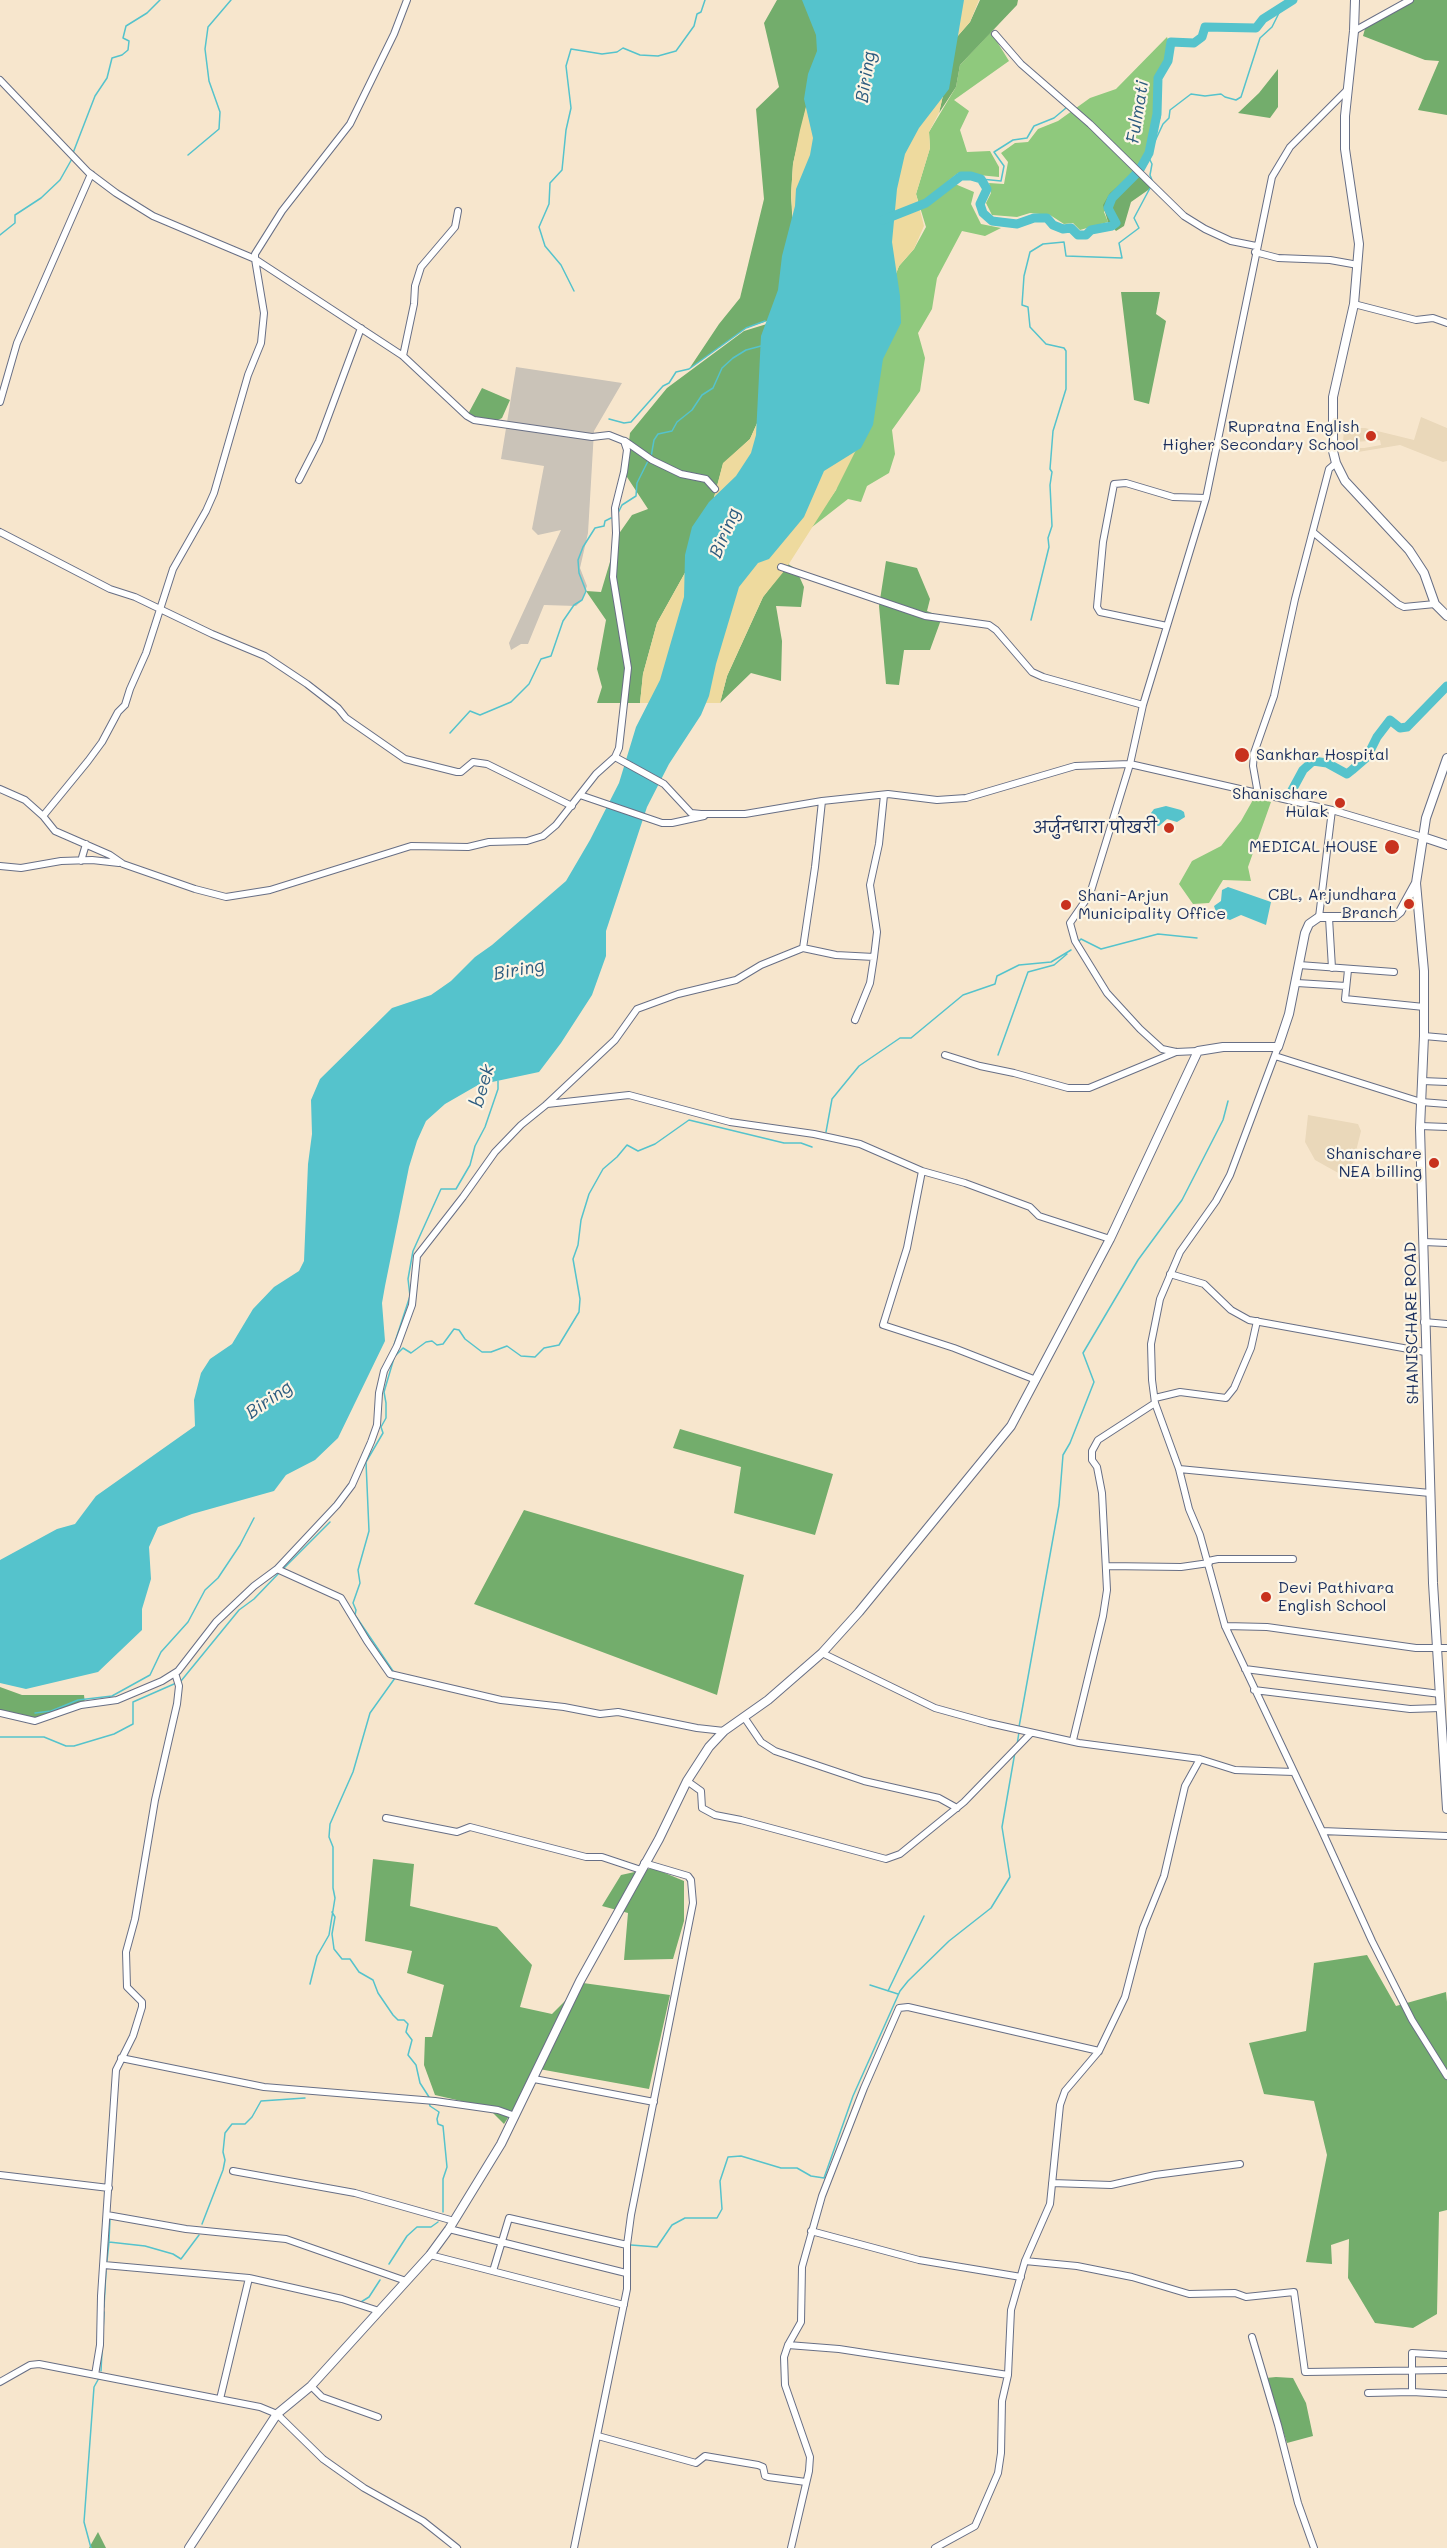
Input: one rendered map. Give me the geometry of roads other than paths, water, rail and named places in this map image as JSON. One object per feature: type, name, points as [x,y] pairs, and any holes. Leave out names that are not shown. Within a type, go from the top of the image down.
[{"type":"street","points":[[43,816],[88,761],[102,742],[117,712],[125,705],[146,652],[173,569],[214,493],[248,375],[261,343],[264,313],[255,254],[282,211],[350,124],[376,74],[407,0]]},
{"type":"street","points":[[1355,0],[1345,149],[1359,244],[1358,265],[1354,304],[1333,397],[1333,451],[1345,481],[1409,550],[1424,573],[1435,603],[1447,616]]},
{"type":"street","points":[[1354,31],[1410,0]]},
{"type":"street","points":[[995,34],[1021,64],[1090,124],[1184,216],[1231,241],[1278,258],[1330,260],[1358,265]]},
{"type":"street","points":[[0,80],[90,174],[116,193],[153,216],[255,259],[331,311],[403,356],[467,416],[474,420],[592,436],[609,435],[624,441],[681,474],[706,479],[715,489]]},
{"type":"street","points":[[1278,1047],[1223,1047],[1176,1052],[1162,1049],[1107,993],[1075,941],[1070,923],[1090,894],[1130,764],[1143,705],[1206,498],[1272,177],[1290,147],[1348,89]]},
{"type":"street","points":[[0,402],[17,343],[90,174]]},
{"type":"street","points":[[403,356],[414,304],[415,286],[421,267],[455,227],[458,211]]},
{"type":"street","points":[[1354,304],[1416,320],[1433,318],[1447,323]]},
{"type":"street","points":[[299,480],[319,441],[361,328]]},
{"type":"street","points":[[0,866],[21,868],[61,861],[123,864],[195,889],[237,897],[270,890],[411,846],[468,848],[489,842],[536,838],[548,833],[596,774],[615,757],[619,748],[619,731],[628,668],[613,578],[615,508],[627,450],[624,441]]},
{"type":"street","points":[[1258,794],[1253,766],[1254,753],[1274,696],[1329,469],[1336,463]]},
{"type":"street","points":[[1167,626],[1100,612],[1097,607],[1103,542],[1114,484],[1126,483],[1173,496],[1206,498]]},
{"type":"street","points":[[0,532],[110,589],[265,656],[307,684],[338,708],[346,718],[405,759],[457,772],[461,772],[473,762],[487,764],[572,806]]},
{"type":"street","points":[[1313,532],[1398,604],[1404,607],[1435,603]]},
{"type":"street","points":[[781,567],[925,616],[989,625],[1032,672],[1143,705]]},
{"type":"street","points":[[615,757],[664,784],[691,813],[745,814],[822,801],[884,795],[937,800],[966,798],[1075,765],[1130,764],[1332,810],[1447,845]]},
{"type":"street","name":"SHANISCHARE ROAD","points":[[1447,758],[1426,818],[1416,883],[1424,971],[1420,1126],[1425,1352],[1437,1649],[1447,1809]]},
{"type":"street","points":[[0,789],[25,800],[43,816],[55,831],[110,855],[123,864]]},
{"type":"street","points":[[580,795],[662,823],[672,824],[714,814]]},
{"type":"street","points":[[855,1020],[870,983],[874,957],[877,932],[870,885],[880,834],[884,795]]},
{"type":"street","points":[[803,948],[816,867],[822,801]]},
{"type":"street","points":[[1319,917],[1332,810]]},
{"type":"street","points":[[81,861],[86,844]]},
{"type":"street","points":[[1416,883],[1400,912],[1394,917],[1319,917],[1309,924],[1305,933],[1297,983],[1275,1056],[1230,1175],[1216,1201],[1180,1252],[1170,1274],[1156,1310],[1151,1344],[1155,1400],[1179,1470],[1189,1509],[1209,1562],[1225,1626],[1375,1948],[1412,2020],[1447,2076]]},
{"type":"street","points":[[1329,918],[1332,968]]},
{"type":"street","points":[[0,1713],[35,1721],[81,1705],[117,1700],[175,1673],[216,1622],[254,1586],[277,1569],[342,1499],[352,1485],[377,1425],[379,1393],[384,1371],[397,1346],[412,1305],[417,1256],[495,1152],[521,1125],[547,1104],[615,1040],[637,1009],[678,994],[736,980],[761,965],[803,948],[836,955],[874,957]]},
{"type":"street","points":[[1299,965],[1394,972]]},
{"type":"street","points":[[1348,969],[1345,999],[1424,1007]]},
{"type":"street","points":[[1297,983],[1346,986]]},
{"type":"street","points":[[1424,1036],[1447,1038]]},
{"type":"street","points":[[189,2548],[277,2414],[311,2386],[430,2255],[449,2229],[501,2144],[580,1981],[659,1839],[687,1781],[724,1731],[768,1700],[822,1653],[859,1612],[1011,1426],[1110,1239],[1198,1051]]},
{"type":"street","points":[[945,1055],[1068,1088],[1089,1088],[1176,1052]]},
{"type":"street","points":[[1275,1056],[1421,1102],[1447,1104]]},
{"type":"street","points":[[1422,1081],[1447,1082]]},
{"type":"street","points":[[547,1104],[629,1095],[730,1122],[830,1137],[860,1144],[922,1171],[965,1183],[1030,1208],[1039,1216],[1110,1239]]},
{"type":"street","points":[[1420,1126],[1447,1127]]},
{"type":"street","points":[[922,1171],[907,1248],[883,1325],[954,1348],[1036,1380]]},
{"type":"street","points":[[1424,1242],[1447,1243]]},
{"type":"street","points":[[1170,1274],[1204,1284],[1240,1316],[1425,1352]]},
{"type":"street","points":[[1072,1740],[1103,1616],[1107,1590],[1102,1493],[1092,1460],[1092,1451],[1098,1440],[1155,1400],[1180,1392],[1226,1398],[1234,1388],[1251,1348],[1257,1321]]},
{"type":"street","points":[[1424,1322],[1447,1324]]},
{"type":"street","points":[[1179,1470],[1430,1493]]},
{"type":"street","points":[[1107,1566],[1181,1568],[1218,1558],[1293,1559]]},
{"type":"street","points":[[277,1569],[341,1598],[390,1674],[501,1700],[564,1707],[600,1714],[618,1712],[697,1728],[724,1731]]},
{"type":"street","points":[[1225,1626],[1267,1627],[1437,1649],[1447,1648]]},
{"type":"street","points":[[822,1653],[935,1708],[1031,1733],[1200,1759],[1235,1770],[1294,1772]]},
{"type":"street","points":[[1245,1669],[1440,1694]]},
{"type":"street","points":[[95,2374],[100,2344],[116,2070],[133,2036],[142,2007],[140,1999],[127,1987],[126,1952],[135,1919],[155,1800],[177,1704],[179,1686],[175,1673]]},
{"type":"street","points":[[1254,1690],[1410,1709],[1440,1708]]},
{"type":"street","points":[[744,1717],[761,1742],[775,1751],[864,1781],[939,1798],[957,1808]]},
{"type":"street","points":[[687,1781],[701,1791],[702,1808],[715,1815],[886,1859],[900,1854],[957,1808],[1031,1733]]},
{"type":"street","points":[[934,2548],[975,2526],[998,2473],[1001,2453],[1002,2401],[1008,2375],[1011,2310],[1025,2261],[1050,2204],[1056,2135],[1065,2091],[1099,2051],[1125,1997],[1143,1928],[1164,1876],[1185,1786],[1200,1759]]},
{"type":"street","points":[[386,1818],[457,1832],[470,1827],[586,1857],[602,1857],[688,1876],[691,1880],[693,1903],[631,2215],[627,2245],[627,2289],[574,2548]]},
{"type":"street","points":[[1322,1831],[1447,1836]]},
{"type":"street","points":[[791,2548],[810,2457],[785,2385],[784,2357],[803,2313],[800,2282],[811,2231],[864,2088],[899,2008],[908,2007],[1099,2051]]},
{"type":"street","points":[[121,2058],[264,2087],[435,2101],[498,2110],[515,2116]]},
{"type":"street","points":[[534,2079],[654,2102]]},
{"type":"street","points":[[1052,2183],[1111,2185],[1155,2175],[1240,2164]]},
{"type":"street","points":[[233,2171],[355,2193],[454,2221]]},
{"type":"street","points":[[0,2175],[109,2188]]},
{"type":"street","points":[[108,2215],[186,2229],[286,2239],[406,2281]]},
{"type":"street","points":[[493,2271],[508,2220],[512,2218],[627,2245]]},
{"type":"street","points":[[449,2229],[626,2273]]},
{"type":"street","points":[[811,2231],[919,2260],[1021,2277]]},
{"type":"street","points":[[430,2255],[624,2305]]},
{"type":"street","points":[[1025,2261],[1077,2266],[1132,2277],[1189,2294],[1235,2293],[1246,2297],[1294,2292],[1305,2372],[1447,2370]]},
{"type":"street","points":[[104,2265],[249,2278],[342,2299],[379,2311]]},
{"type":"street","points":[[220,2399],[249,2278]]},
{"type":"street","points":[[1252,2337],[1298,2503],[1314,2548]]},
{"type":"street","points":[[788,2345],[839,2349],[1008,2375]]},
{"type":"street","points":[[1412,2392],[1412,2353],[1447,2355]]},
{"type":"street","points":[[0,2382],[30,2364],[39,2364],[260,2407],[277,2414],[322,2459],[364,2488],[423,2521],[457,2548]]},
{"type":"street","points":[[311,2386],[322,2397],[378,2417]]},
{"type":"street","points":[[1368,2394],[1412,2392],[1447,2394]]},
{"type":"street","points":[[597,2436],[696,2463],[705,2456],[758,2465],[763,2467],[765,2476],[806,2482]]},
{"type":"water","name":"Biring","points":[[802,0],[964,0],[949,89],[919,128],[905,154],[897,189],[892,242],[900,296],[901,323],[883,359],[873,425],[861,448],[824,471],[804,517],[769,559],[758,563],[739,587],[709,696],[701,715],[669,764],[647,807],[606,931],[606,956],[592,995],[539,1072],[478,1085],[445,1104],[426,1121],[409,1167],[385,1286],[382,1303],[385,1341],[338,1438],[315,1460],[286,1475],[274,1491],[192,1514],[158,1527],[149,1547],[151,1579],[142,1609],[142,1630],[98,1672],[26,1689],[0,1683],[0,1560],[57,1529],[75,1524],[96,1496],[195,1426],[194,1400],[201,1373],[210,1359],[232,1344],[253,1309],[274,1287],[299,1271],[304,1261],[308,1164],[312,1134],[311,1100],[320,1079],[392,1008],[431,995],[451,981],[475,957],[566,881],[619,783],[636,727],[660,680],[684,597],[685,555],[692,527],[709,502],[736,476],[751,453],[756,435],[761,336],[778,290],[782,256],[795,206],[796,189],[810,155],[813,138],[804,99],[808,74],[817,51],[816,35]]},
{"type":"water","points":[[1166,806],[1181,810],[1185,817],[1177,822],[1167,819],[1159,826],[1151,825],[1151,813],[1154,809]]},
{"type":"water","points":[[1228,887],[1271,902],[1266,925],[1241,915],[1230,920],[1217,915],[1214,906],[1221,901],[1222,890]]},
{"type":"waterway","points":[[73,153],[95,96],[107,78],[112,58],[128,50],[129,41],[123,38],[126,26],[147,13],[160,0]]},
{"type":"waterway","points":[[188,155],[219,129],[220,112],[209,81],[205,49],[208,27],[231,0]]},
{"type":"waterway","points":[[574,291],[561,265],[545,246],[539,227],[549,204],[550,183],[562,170],[571,108],[566,66],[571,49],[602,54],[617,52],[623,48],[640,55],[658,56],[676,51],[694,26],[697,14],[701,12],[705,0]]},
{"type":"waterway","name":"Fulmati","points":[[883,220],[926,203],[961,176],[971,176],[981,179],[987,189],[980,204],[983,213],[992,221],[1017,224],[1034,218],[1047,218],[1053,225],[1063,229],[1071,228],[1078,235],[1086,235],[1091,230],[1112,226],[1116,223],[1108,208],[1112,198],[1139,171],[1149,153],[1157,114],[1158,78],[1168,61],[1171,42],[1194,43],[1202,37],[1205,27],[1256,28],[1263,19],[1293,0]]},
{"type":"waterway","points":[[1152,180],[1150,175],[1152,164],[1148,156],[1163,124],[1169,118],[1170,110],[1191,94],[1205,96],[1221,94],[1236,100],[1241,97],[1260,38],[1272,27],[1281,9]]},
{"type":"waterway","points":[[981,179],[1001,181],[1004,166],[994,152],[1013,140],[1027,138],[1034,126],[1054,118],[1066,108]]},
{"type":"waterway","points":[[0,235],[15,223],[15,215],[41,198],[60,180],[73,157]]},
{"type":"waterway","points":[[1031,620],[1052,526],[1050,485],[1052,472],[1050,469],[1053,431],[1066,389],[1066,351],[1064,348],[1046,344],[1030,327],[1028,307],[1022,305],[1024,276],[1030,252],[1043,244],[1064,242],[1066,256],[1122,258],[1119,243],[1139,228],[1134,218],[1150,188]]},
{"type":"waterway","points":[[609,419],[624,423],[631,422],[663,386],[669,383],[676,372],[689,369],[746,328],[765,321]]},
{"type":"waterway","points":[[651,457],[654,440],[658,434],[672,431],[677,422],[692,410],[702,395],[713,388],[722,368],[746,350],[761,346]]},
{"type":"waterway","points":[[618,513],[622,505],[636,496],[637,483],[648,461]]},
{"type":"waterway","points":[[450,733],[470,711],[480,715],[511,702],[529,684],[541,659],[551,656],[563,621],[574,605],[582,600],[586,591],[579,573],[578,560],[583,547],[595,528],[604,526],[605,521],[611,518]]},
{"type":"waterway","points":[[1290,794],[1303,770],[1313,761],[1327,763],[1347,774],[1367,757],[1377,737],[1390,720],[1400,728],[1407,727],[1447,686]]},
{"type":"waterway","points":[[1078,942],[1081,939],[1101,949],[1158,934],[1197,938]]},
{"type":"waterway","points":[[826,1132],[832,1099],[859,1066],[900,1038],[911,1038],[963,995],[995,984],[997,976],[1019,965],[1051,962],[1071,950]]},
{"type":"waterway","points":[[998,1055],[1028,972],[1054,965],[1067,954]]},
{"type":"waterway","name":"beek","points":[[394,1345],[410,1296],[408,1279],[413,1251],[441,1189],[456,1189],[470,1165],[475,1146],[485,1127],[498,1089],[498,1081]]},
{"type":"waterway","points":[[1019,1727],[1059,1505],[1063,1455],[1094,1382],[1083,1353],[1138,1260],[1182,1200],[1223,1120],[1228,1101]]},
{"type":"waterway","points":[[396,1355],[403,1348],[411,1353],[426,1342],[443,1344],[454,1329],[459,1330],[465,1339],[482,1352],[491,1352],[507,1346],[521,1356],[535,1357],[544,1348],[559,1345],[579,1312],[580,1299],[573,1259],[589,1194],[603,1169],[627,1145],[638,1151],[655,1144],[689,1120],[784,1143],[801,1143],[812,1147]]},
{"type":"waterway","points":[[393,1671],[355,1615],[356,1610],[353,1603],[360,1583],[358,1570],[369,1531],[366,1462],[383,1433],[381,1427],[386,1418],[384,1392],[394,1358]]},
{"type":"waterway","points":[[35,1713],[51,1711],[78,1700],[112,1696],[150,1675],[161,1652],[188,1622],[205,1590],[218,1578],[240,1545],[254,1518]]},
{"type":"waterway","points":[[284,1568],[330,1522]]},
{"type":"waterway","points":[[181,1681],[239,1610],[254,1599],[278,1574]]},
{"type":"waterway","points":[[310,1984],[317,1956],[329,1935],[335,1898],[333,1847],[329,1837],[330,1824],[353,1772],[370,1713],[395,1678]]},
{"type":"waterway","points":[[0,1737],[44,1737],[66,1746],[74,1746],[114,1734],[133,1724],[133,1702],[174,1684]]},
{"type":"waterway","points":[[1017,1745],[1019,1732]]},
{"type":"waterway","points":[[631,2245],[657,2247],[672,2225],[685,2218],[717,2218],[722,2209],[720,2181],[728,2157],[741,2156],[781,2168],[797,2168],[811,2176],[824,2178],[853,2096],[900,1991],[949,1941],[991,1908],[1010,1877],[1002,1827],[1015,1752]]},
{"type":"waterway","points":[[332,1912],[335,1917],[332,1934],[334,1949],[342,1959],[350,1959],[359,1972],[373,1980],[378,1993],[393,2015],[408,2024],[406,2032],[412,2040],[408,2055],[416,2065],[420,2083],[429,2097]]},
{"type":"waterway","points":[[888,1991],[924,1916]]},
{"type":"waterway","points":[[870,1985],[898,1994]]},
{"type":"waterway","points":[[202,2224],[223,2170],[225,2133],[232,2124],[245,2124],[261,2101],[305,2098]]},
{"type":"waterway","points":[[429,2102],[430,2106],[439,2112],[438,2124],[443,2126],[447,2167],[443,2179],[443,2212]]},
{"type":"waterway","points":[[109,2241],[110,2219]]},
{"type":"waterway","points":[[389,2264],[407,2236],[417,2227],[431,2227],[438,2222]]},
{"type":"waterway","points":[[107,2261],[109,2242],[145,2246],[173,2254],[181,2259],[199,2235]]},
{"type":"waterway","points":[[104,2307],[106,2271]]},
{"type":"waterway","points":[[361,2302],[369,2297],[380,2280]]},
{"type":"waterway","points":[[101,2371],[104,2312]]},
{"type":"waterway","points":[[91,2548],[84,2522],[94,2387],[99,2378]]},
{"type":"place","name":"Rupratna English Higher Secondary School","points":[[1371,436]]},
{"type":"place","name":"Sankhar Hospital","points":[[1242,755]]},
{"type":"place","name":"Shanischare Hulak","points":[[1340,803]]},
{"type":"place","name":"अर्जुनधारा पोखरी","points":[[1169,828]]},
{"type":"place","name":"MEDICAL HOUSE","points":[[1392,847]]},
{"type":"place","name":"CBL, Arjundhara Branch","points":[[1409,904]]},
{"type":"place","name":"Shani-Arjun Municipality Office","points":[[1066,905]]},
{"type":"place","name":"Shanischare NEA billing","points":[[1434,1163]]},
{"type":"place","name":"Devi Pathivara English School","points":[[1266,1597]]}]
